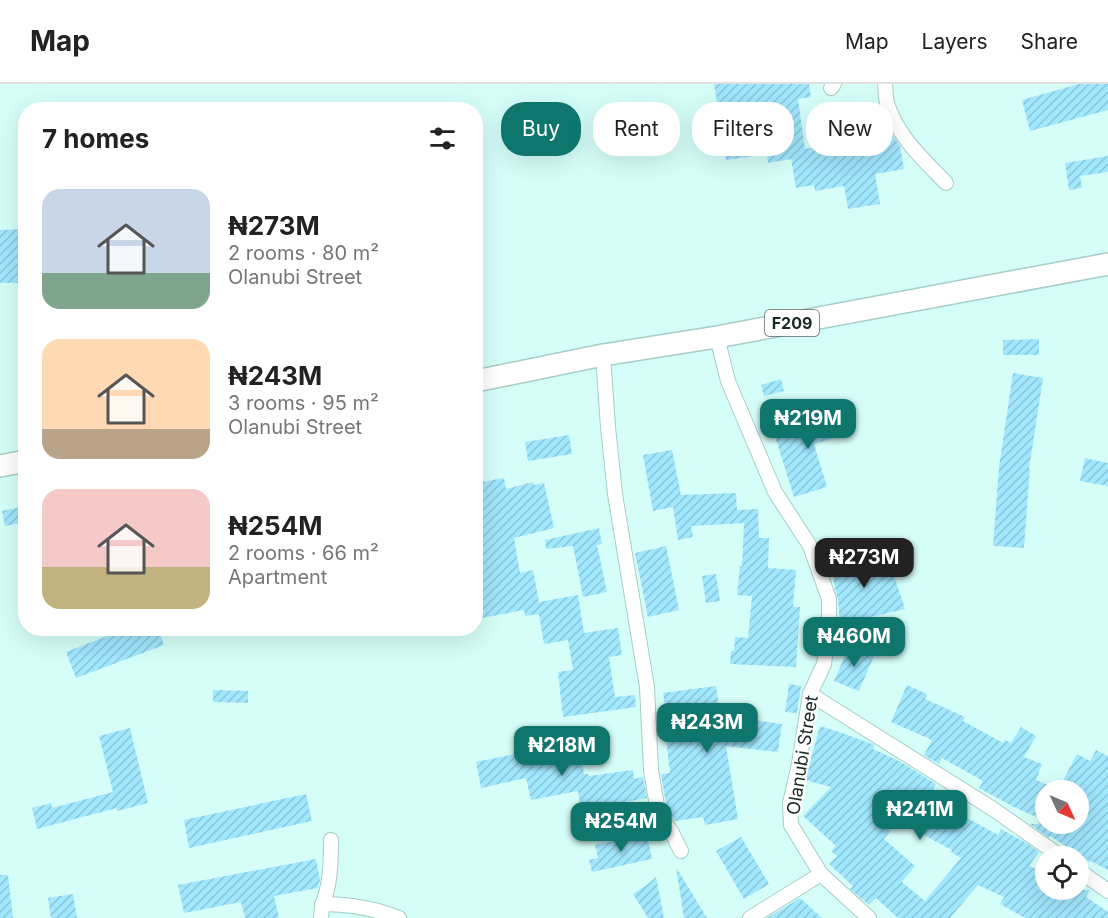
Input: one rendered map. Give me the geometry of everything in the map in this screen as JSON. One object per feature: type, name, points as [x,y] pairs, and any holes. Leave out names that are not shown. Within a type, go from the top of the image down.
[{"type":"main road","name":"F209","points":[[483,380],[603,355],[717,337],[1108,264]]},
{"type":"main road","points":[[0,466],[18,463]]},
{"type":"street","points":[[885,84],[886,101],[897,128],[946,183]]},
{"type":"street","name":"Olanubi Street","points":[[717,337],[728,381],[775,492],[810,546],[829,599],[829,626],[824,664],[810,694],[799,764],[790,803],[791,825],[820,874],[869,918]]},
{"type":"street","points":[[603,355],[615,494],[647,687],[651,770],[658,812],[681,851]]},
{"type":"street","points":[[810,694],[993,809],[1046,846]]},
{"type":"street","points":[[331,840],[328,885],[321,911],[360,906],[399,918]]},
{"type":"street","points":[[750,918],[820,874]]},
{"type":"street","points":[[1089,878],[1108,891]]},
{"type":"street","points":[[846,918],[854,906]]},
{"type":"building","points":[[714,84],[809,84],[811,97],[798,99],[806,156],[893,156],[893,136],[900,146],[904,169],[875,174],[880,204],[848,209],[844,186],[815,191],[814,185],[796,188],[791,159],[768,163],[767,156],[794,156],[794,102],[717,102]]},
{"type":"building","points":[[1079,84],[1108,84],[1108,110],[1030,131],[1022,100]]},
{"type":"building","points":[[725,156],[753,156],[726,160]]},
{"type":"building","points":[[1108,156],[1108,172],[1080,176],[1082,188],[1069,190],[1065,163]]},
{"type":"building","points":[[18,229],[18,283],[0,283],[0,230]]},
{"type":"building","points":[[1039,339],[1039,355],[1003,355],[1003,340]]},
{"type":"building","points":[[1013,373],[1043,378],[1029,469],[1024,548],[993,546],[999,467]]},
{"type":"building","points":[[781,379],[784,391],[764,396],[761,385]]},
{"type":"building","points":[[840,409],[848,434],[814,444],[827,487],[794,497],[774,433]]},
{"type":"building","points":[[569,435],[572,454],[528,461],[525,442]]},
{"type":"building","points":[[672,450],[681,495],[736,493],[737,510],[758,509],[759,538],[769,538],[768,568],[796,570],[793,607],[800,607],[796,667],[730,664],[735,637],[748,638],[752,596],[737,595],[740,566],[742,567],[744,523],[691,526],[693,537],[678,540],[673,507],[653,511],[643,455]]},
{"type":"building","points":[[1085,458],[1108,463],[1108,486],[1080,481]]},
{"type":"building","points":[[504,478],[506,489],[533,482],[534,485],[544,483],[554,528],[514,538],[520,573],[533,570],[539,602],[578,595],[584,633],[618,628],[622,655],[609,657],[615,697],[635,695],[636,707],[563,717],[558,672],[573,670],[568,640],[544,644],[539,614],[525,616],[524,610],[483,618],[483,482]]},
{"type":"building","points":[[18,508],[18,524],[5,526],[2,511]]},
{"type":"building","points":[[599,528],[602,544],[597,545],[607,592],[583,597],[573,546],[546,549],[545,540]]},
{"type":"building","points":[[666,546],[679,610],[648,617],[635,553]]},
{"type":"building","points":[[828,549],[858,562],[891,566],[905,609],[840,624],[838,599]]},
{"type":"building","points":[[716,574],[720,601],[706,603],[702,576]]},
{"type":"building","points":[[107,636],[161,636],[164,645],[76,678],[66,652]]},
{"type":"building","points":[[849,646],[874,656],[859,691],[834,681]]},
{"type":"building","points":[[789,684],[801,686],[797,713],[785,712]]},
{"type":"building","points":[[907,685],[927,694],[925,699],[965,717],[963,721],[1003,743],[1005,740],[1011,743],[1021,727],[1036,736],[1024,757],[1042,764],[1035,780],[1035,816],[979,788],[983,781],[942,758],[939,764],[924,755],[932,740],[891,722]]},
{"type":"building","points":[[716,686],[720,713],[745,711],[746,719],[782,724],[778,752],[726,746],[738,819],[705,825],[703,817],[675,821],[667,809],[661,774],[670,773],[665,729],[668,729],[663,693]]},
{"type":"building","points":[[213,690],[248,691],[248,703],[213,702]]},
{"type":"building","points":[[820,726],[875,745],[873,749],[901,762],[936,784],[932,791],[963,808],[960,814],[998,835],[1001,829],[1035,849],[1035,858],[1029,866],[1035,868],[1035,900],[1089,899],[1108,912],[1108,918],[1025,918],[1000,904],[1004,897],[978,885],[950,918],[898,918],[876,898],[869,905],[850,889],[853,886],[829,864],[837,856],[831,851],[836,846],[803,816],[831,787],[805,780]],"holes":[[[901,817],[921,828],[918,832],[952,850],[951,852],[961,858],[925,901],[902,882],[915,866],[884,839]]]},
{"type":"building","points":[[130,728],[148,803],[117,811],[117,808],[37,829],[32,808],[51,803],[52,808],[113,792],[99,736]]},
{"type":"building","points":[[579,741],[584,774],[589,776],[633,770],[634,779],[643,777],[647,798],[581,810],[578,791],[531,800],[526,778],[481,788],[476,762]]},
{"type":"building","points":[[1096,750],[1108,756],[1108,870],[1089,861],[1089,846],[1065,846],[1050,836],[1049,838],[1044,834],[1089,834],[1089,780],[1063,780],[1077,754],[1090,761]]},
{"type":"building","points":[[306,794],[312,821],[189,848],[184,820]]},
{"type":"building","points":[[647,834],[652,859],[592,872],[589,860],[598,858],[595,845]]},
{"type":"building","points":[[741,837],[769,884],[744,899],[716,851]]},
{"type":"building","points":[[316,859],[320,880],[318,888],[274,896],[279,918],[245,918],[241,902],[184,913],[178,885]]},
{"type":"building","points":[[676,867],[707,918],[684,918]]},
{"type":"building","points":[[0,875],[8,875],[13,918],[0,918]]},
{"type":"building","points":[[656,877],[664,918],[648,918],[633,894]]},
{"type":"building","points":[[73,894],[77,918],[51,918],[48,898]]},
{"type":"building","points":[[800,898],[822,918],[767,918]]}]
